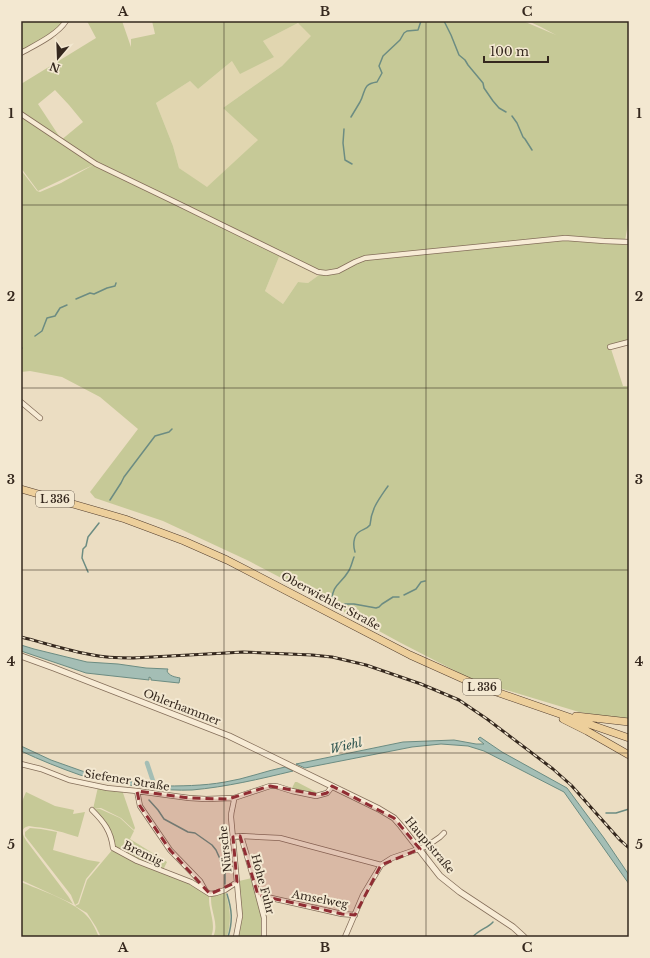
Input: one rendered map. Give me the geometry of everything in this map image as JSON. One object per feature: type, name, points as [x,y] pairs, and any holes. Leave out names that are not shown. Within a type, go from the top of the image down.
[{"type":"main road","name":"Oberwiehler Straße","points":[[21,489],[90,509],[184,541],[227,560],[410,655],[479,686],[629,738]]},
{"type":"main road","name":"L 336","points":[[532,704],[568,721],[629,755]]},
{"type":"main road","name":"L 336","points":[[565,715],[629,722]]},
{"type":"street","points":[[21,54],[63,27],[66,21]]},
{"type":"street","points":[[21,114],[96,164],[318,272],[326,273],[338,271],[365,258],[565,238],[629,242]]},
{"type":"street","points":[[610,347],[629,342]]},
{"type":"street","points":[[21,402],[40,418]]},
{"type":"street","name":"Ohlerhammer","points":[[21,656],[222,733],[332,786]]},
{"type":"street","name":"Siefener Straße","points":[[21,764],[41,769],[70,780],[107,788],[189,798],[234,798]]},
{"type":"street","points":[[234,798],[270,786],[276,786],[316,796],[327,793],[332,786]]},
{"type":"street","name":"Hauptstraße","points":[[332,786],[394,818],[402,826],[440,876],[460,892],[513,927],[523,936]]},
{"type":"street","name":"Bremig","points":[[137,791],[140,806],[170,850],[200,881],[206,892]]},
{"type":"street","name":"Nürsche","points":[[234,798],[231,810],[232,837],[240,916],[236,937]]},
{"type":"street","name":"Bremig","points":[[92,810],[103,821],[108,830],[113,848],[137,861],[190,882],[206,892]]},
{"type":"street","points":[[345,937],[364,895],[381,865],[392,858],[427,846],[444,833]]},
{"type":"street","name":"Hohe Fuhr","points":[[241,836],[264,918],[264,937]]},
{"type":"street","points":[[232,837],[280,838],[381,865]]},
{"type":"street","points":[[206,892],[210,894],[225,890],[237,882]]},
{"type":"street","name":"Amselweg","points":[[258,895],[342,914],[355,914]]},
{"type":"highlighted area","points":[[270,786],[319,795],[327,793],[332,786],[394,818],[420,849],[381,865],[355,915],[342,914],[258,895],[240,836],[233,837],[237,882],[210,894],[170,850],[140,806],[137,791],[189,798],[228,799]]},
{"type":"shaded area","points":[[298,23],[312,36],[282,66],[223,108],[259,140],[207,188],[179,168],[173,146],[156,103],[190,81],[198,89],[232,61],[274,57],[263,41]]},
{"type":"shaded area","points":[[279,257],[319,275],[308,283],[298,282],[283,304],[265,291]]},
{"type":"green space","points":[[21,21],[66,21],[63,27],[21,53]]},
{"type":"green space","points":[[87,21],[122,21],[131,47],[131,39],[155,34],[152,21],[523,21],[556,35],[528,21],[629,21],[629,218],[625,241],[629,242],[629,342],[611,349],[623,386],[629,386],[629,720],[579,712],[473,680],[249,561],[163,521],[95,498],[90,492],[138,429],[100,397],[62,377],[30,371],[21,372],[21,170],[37,191],[40,192],[61,183],[95,164],[60,141],[83,122],[69,105],[55,90],[38,104],[59,136],[56,136],[21,112],[21,84],[96,38]],"holes":[[[298,23],[311,36],[282,66],[223,108],[258,140],[207,187],[179,168],[173,146],[156,103],[190,81],[198,89],[232,61],[240,74],[274,57],[263,41]],[[279,257],[319,275],[308,283],[298,282],[283,304],[265,291]]]},
{"type":"green space","points":[[21,116],[93,165],[38,191],[21,168]]},
{"type":"green space","points":[[295,782],[316,792],[316,794],[299,791],[292,788]]},
{"type":"green space","points":[[98,787],[122,790],[135,828],[134,830],[121,818],[101,808],[93,809]]},
{"type":"green space","points":[[26,792],[55,806],[74,810],[73,814],[85,812],[78,837],[30,826],[26,827],[23,831],[26,841],[73,904],[21,880],[21,804]]},
{"type":"green space","points":[[97,809],[120,818],[134,831],[130,839],[167,862],[163,870],[137,861],[114,846],[93,810]]},
{"type":"green space","points":[[30,828],[57,832],[53,850],[100,862],[86,879],[78,903],[75,905],[71,895],[25,836],[25,832]]},
{"type":"green space","points":[[113,849],[190,883],[209,895],[209,905],[213,926],[211,937],[101,937],[87,913],[75,906],[79,904],[87,880]]},
{"type":"green space","points":[[252,878],[263,917],[263,937],[237,937],[239,881]]},
{"type":"green space","points":[[21,882],[70,903],[89,918],[99,937],[21,937]]},
{"type":"green space","points":[[225,890],[230,914],[230,924],[227,937],[213,937],[215,919],[211,905],[211,895]]},
{"type":"water","points":[[21,645],[87,662],[168,669],[167,671],[169,674],[180,678],[179,683],[151,680],[149,677],[149,680],[86,673],[21,651]]},
{"type":"water","points":[[480,737],[502,752],[567,788],[629,875],[629,884],[564,792],[484,751],[468,746],[441,744],[412,747],[305,768],[296,764],[403,742],[454,740],[484,744],[478,739]]},
{"type":"water","points":[[21,746],[51,760],[82,771],[151,786],[152,784],[158,786],[175,786],[217,783],[240,779],[285,767],[293,771],[205,789],[161,789],[130,785],[80,775],[21,751]]},
{"type":"waterway","points":[[351,117],[367,86],[377,82],[382,73],[379,66],[383,56],[400,40],[404,33],[407,31],[418,30],[421,21]]},
{"type":"waterway","points":[[444,21],[459,55],[465,60],[483,83],[484,88],[493,101],[499,108],[506,112]]},
{"type":"waterway","points":[[512,116],[532,150]]},
{"type":"waterway","points":[[344,129],[343,143],[345,160],[352,164]]},
{"type":"waterway","points":[[76,299],[90,293],[94,294],[115,286],[116,283]]},
{"type":"waterway","points":[[35,336],[42,331],[47,318],[55,316],[60,308],[67,305]]},
{"type":"waterway","points":[[110,500],[124,477],[155,436],[169,432],[172,429]]},
{"type":"waterway","points":[[355,552],[354,544],[356,536],[359,532],[370,525],[374,509],[388,486]]},
{"type":"waterway","points":[[88,572],[82,558],[83,549],[86,546],[88,537],[99,523]]},
{"type":"waterway","points":[[354,557],[351,567],[335,588],[332,595],[331,604],[333,606],[354,604],[376,608],[393,597],[399,597]]},
{"type":"waterway","points":[[404,595],[416,589],[421,582],[425,581]]},
{"type":"waterway","points":[[147,763],[155,787]]},
{"type":"waterway","points":[[149,800],[164,819],[188,832],[195,833],[212,845],[216,850],[225,870],[225,884]]},
{"type":"waterway","points":[[606,813],[616,813],[629,809]]},
{"type":"waterway","points":[[227,894],[231,916],[231,926],[228,937]]},
{"type":"waterway","points":[[473,937],[493,922]]},
{"type":"railway","points":[[21,637],[75,651],[113,658],[243,652],[332,657],[366,665],[421,684],[459,700],[487,719],[553,769],[571,785],[620,840],[629,848]]},
{"type":"water label","name":"Wiehl","points":[[346,746]]}]
